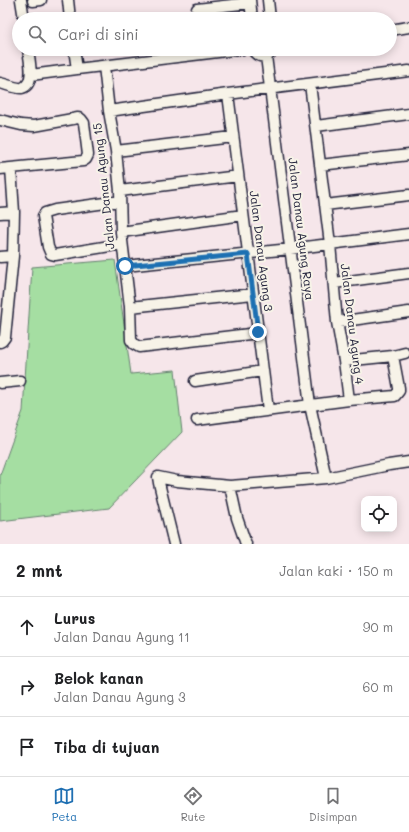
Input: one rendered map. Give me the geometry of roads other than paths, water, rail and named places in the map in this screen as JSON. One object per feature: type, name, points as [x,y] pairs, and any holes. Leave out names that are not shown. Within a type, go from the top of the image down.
[{"type":"street","points":[[22,0],[23,12]]},
{"type":"street","points":[[68,0],[69,12]]},
{"type":"street","points":[[268,0],[269,12]]},
{"type":"street","points":[[197,9],[250,2],[251,12]]},
{"type":"street","points":[[397,29],[409,27]]},
{"type":"street","points":[[0,83],[20,88],[26,85],[31,75],[29,56]]},
{"type":"street","points":[[75,56],[77,69]]},
{"type":"street","points":[[31,75],[186,56]]},
{"type":"street","points":[[259,56],[266,56]]},
{"type":"street","name":"Jalan Danau Agung Raya","points":[[266,56],[310,405],[326,478]]},
{"type":"street","name":"Jalan Danau Agung 15","points":[[104,66],[116,151],[122,244],[130,307],[132,340],[134,344],[139,347],[258,332]]},
{"type":"street","points":[[109,110],[409,71]]},
{"type":"street","name":"Jalan Danau Agung 4","points":[[310,84],[330,244],[337,322],[349,400]]},
{"type":"street","name":"Jalan Danau Agung 3","points":[[228,94],[268,410]]},
{"type":"street","points":[[316,126],[409,114]]},
{"type":"street","points":[[0,120],[21,125],[34,126],[78,118],[81,119],[84,123],[88,155],[83,161],[0,169]]},
{"type":"street","points":[[116,151],[233,137]]},
{"type":"street","points":[[320,165],[409,155]]},
{"type":"street","points":[[0,342],[5,337],[4,298],[13,256],[14,212],[11,168]]},
{"type":"street","points":[[122,244],[55,255],[51,254],[48,247],[44,216],[45,213],[120,196],[238,176]]},
{"type":"street","points":[[325,205],[409,195]]},
{"type":"street","points":[[0,213],[14,212]]},
{"type":"street","points":[[121,232],[243,215]]},
{"type":"street","points":[[125,266],[248,254],[409,234]]},
{"type":"street","points":[[0,257],[13,256]]},
{"type":"street","points":[[334,283],[409,272]]},
{"type":"street","points":[[130,307],[253,294]]},
{"type":"street","points":[[337,322],[409,312]]},
{"type":"street","points":[[344,361],[393,356],[405,353]]},
{"type":"street","points":[[197,420],[349,400],[395,396],[398,394],[399,388],[393,356]]},
{"type":"street","points":[[195,381],[263,371]]},
{"type":"street","points":[[1,385],[20,381]]},
{"type":"street","points":[[174,544],[158,477],[177,481],[230,486],[326,478],[409,462]]},
{"type":"street","points":[[230,486],[237,518],[246,544]]}]
